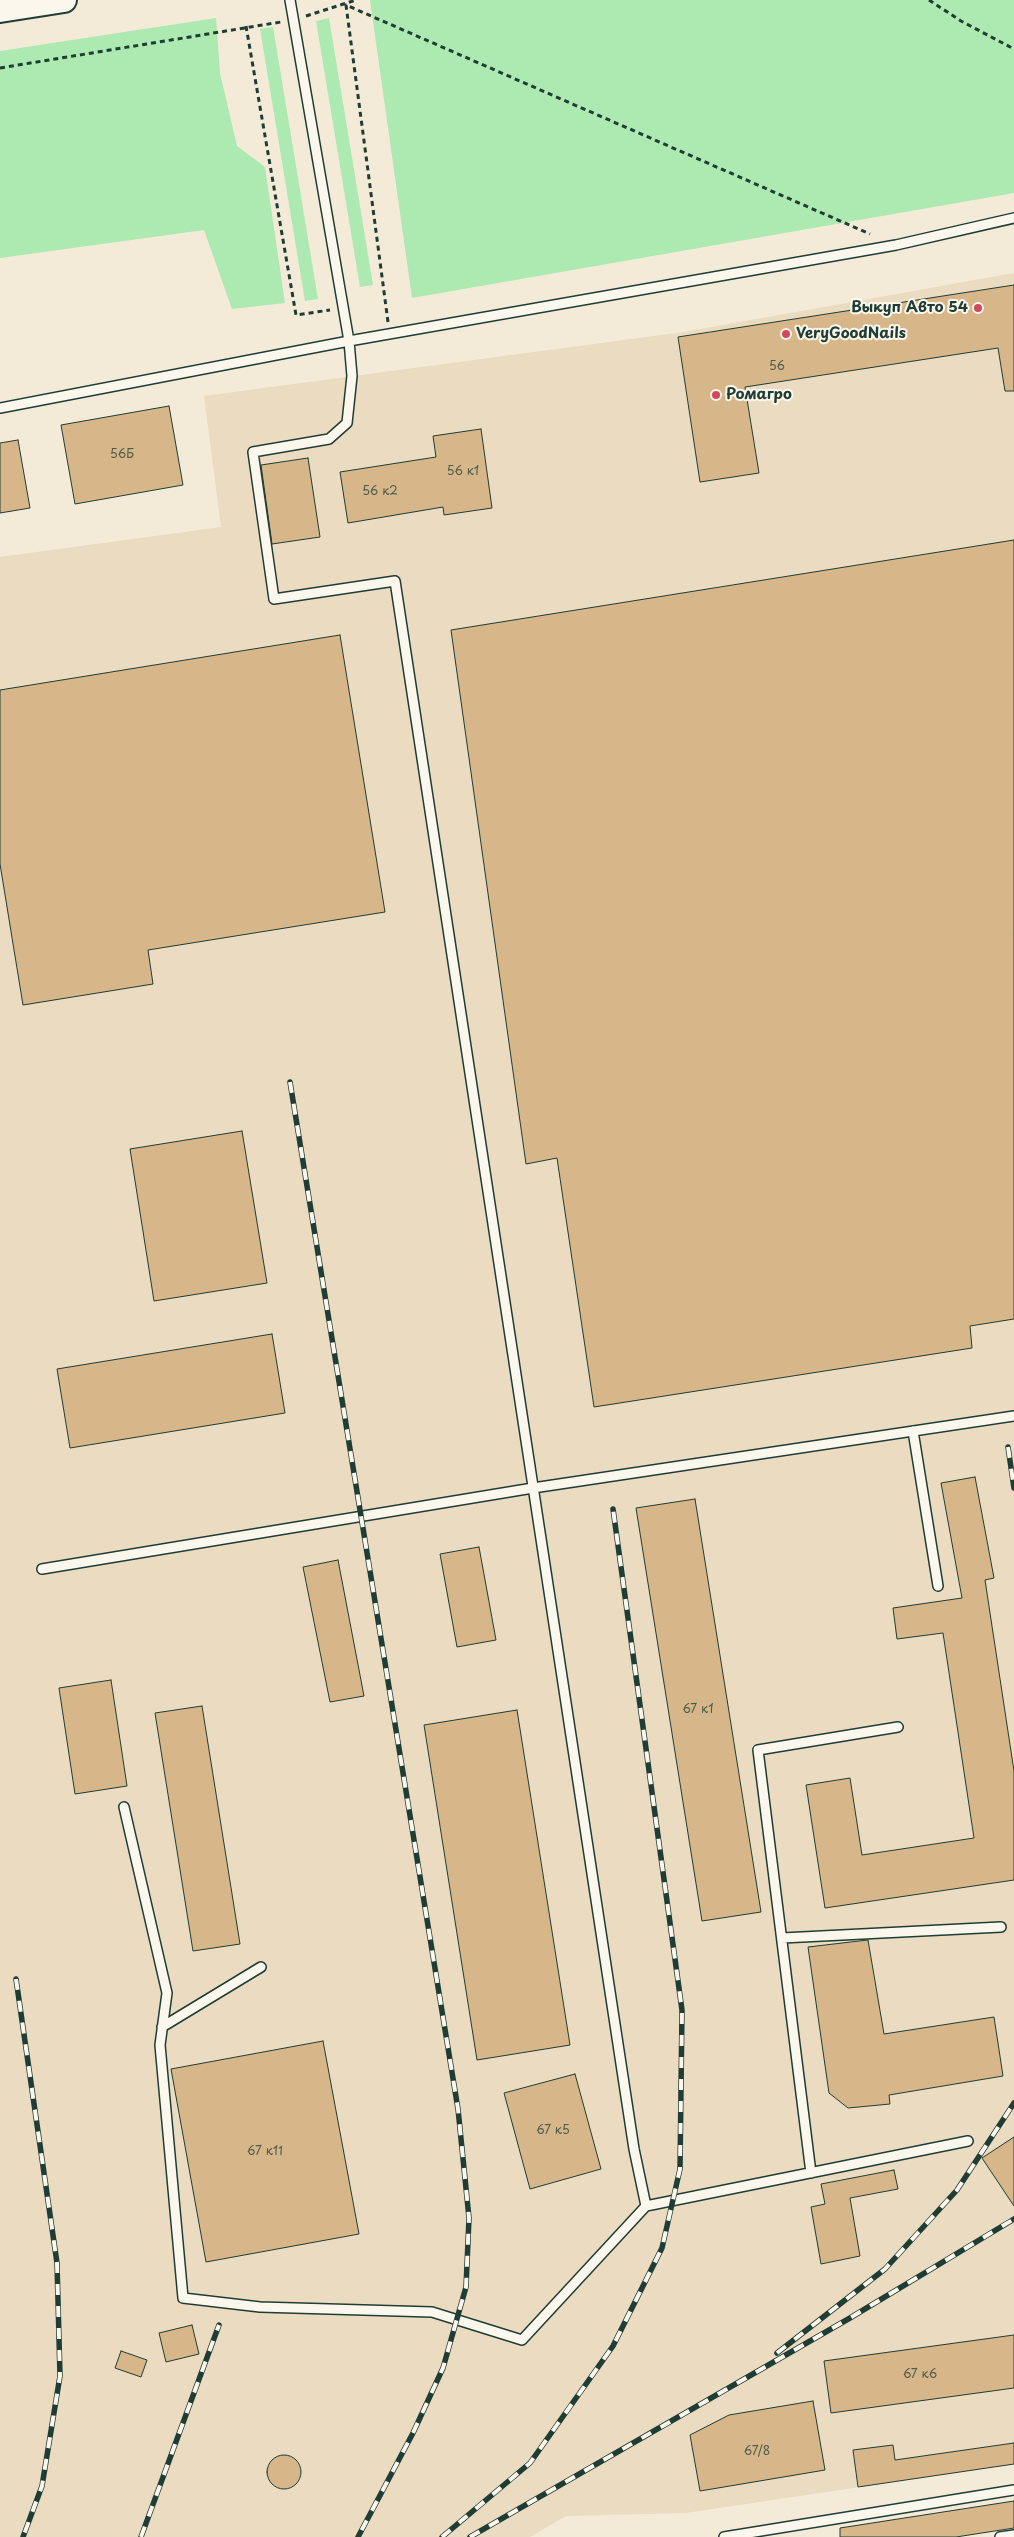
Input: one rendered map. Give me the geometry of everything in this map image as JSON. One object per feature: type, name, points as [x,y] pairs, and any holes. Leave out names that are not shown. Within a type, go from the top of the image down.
[{"type":"main road","points":[[0,10],[64,0]]},
{"type":"lane","points":[[290,0],[349,341],[352,376],[347,423],[329,439],[253,452],[274,598],[395,581],[634,2149],[646,2206]]},
{"type":"lane","points":[[0,408],[349,341],[896,246],[1014,218]]},
{"type":"lane","points":[[42,1569],[533,1488],[1014,1416]]},
{"type":"lane","points":[[913,1431],[938,1586]]},
{"type":"lane","points":[[811,2173],[758,1750],[898,1727]]},
{"type":"lane","points":[[124,1807],[167,1993],[160,2045],[183,2298],[260,2307],[432,2312],[522,2340],[646,2206],[968,2141]]},
{"type":"lane","points":[[782,1938],[1001,1927]]},
{"type":"lane","points":[[162,2027],[261,1967]]},
{"type":"lane","points":[[724,2537],[1014,2490]]},
{"type":"lane","points":[[1000,2537],[1014,2535]]},
{"type":"path","points":[[0,68],[246,26],[294,20],[346,5],[356,0]]},
{"type":"path","points":[[929,0],[961,21],[1014,50]]},
{"type":"path","points":[[346,5],[896,246]]},
{"type":"path","points":[[346,5],[390,334]]},
{"type":"path","points":[[246,26],[296,315],[343,308]]},
{"type":"shaded area","points":[[1014,273],[1014,2464],[686,2513],[566,2516],[530,2537],[0,2537],[0,557],[221,527],[204,396],[684,332]]},
{"type":"green space","points":[[370,0],[1014,0],[1014,193],[412,298]]},
{"type":"green space","points":[[216,18],[220,73],[237,146],[265,167],[285,303],[232,309],[204,230],[0,258],[0,51]]},
{"type":"green space","points":[[329,18],[373,285],[360,287],[316,21]]},
{"type":"green space","points":[[273,27],[318,299],[305,301],[260,29]]},
{"type":"building","points":[[1014,285],[1014,391],[1005,391],[998,348],[745,387],[759,473],[700,482],[678,337]]},
{"type":"building","points":[[169,406],[183,485],[75,504],[61,425]]},
{"type":"building","points":[[481,429],[492,508],[444,515],[443,507],[348,523],[340,472],[436,457],[433,436]]},
{"type":"building","points":[[18,440],[30,508],[0,513],[0,443]]},
{"type":"building","points":[[308,458],[320,537],[272,544],[261,465]]},
{"type":"building","points":[[1014,540],[1014,1319],[970,1326],[972,1348],[594,1407],[557,1158],[526,1164],[451,630]]},
{"type":"building","points":[[340,635],[385,912],[148,950],[153,984],[23,1005],[0,864],[0,690]]},
{"type":"building","points":[[242,1131],[267,1283],[154,1301],[130,1149]]},
{"type":"building","points":[[272,1334],[285,1413],[70,1448],[57,1369]]},
{"type":"building","points":[[975,1477],[994,1578],[985,1580],[1014,1771],[1014,1880],[825,1908],[806,1785],[850,1778],[862,1855],[974,1838],[943,1633],[897,1639],[893,1608],[962,1598],[941,1483]]},
{"type":"building","points":[[695,1499],[761,1912],[702,1921],[636,1508]]},
{"type":"building","points":[[479,1547],[496,1640],[457,1647],[440,1554]]},
{"type":"building","points":[[338,1560],[364,1696],[330,1702],[303,1567]]},
{"type":"building","points":[[111,1680],[127,1786],[75,1794],[59,1688]]},
{"type":"building","points":[[202,1706],[240,1944],[193,1951],[155,1713]]},
{"type":"building","points":[[517,1710],[570,2045],[477,2060],[424,1725]]},
{"type":"building","points":[[868,1940],[884,2034],[994,2017],[1003,2076],[889,2095],[890,2104],[848,2108],[829,2093],[808,1947]]},
{"type":"building","points":[[323,2041],[359,2234],[206,2262],[171,2069]]},
{"type":"building","points":[[575,2074],[601,2169],[530,2189],[504,2093]]},
{"type":"building","points":[[1014,2137],[1014,2206],[982,2158]]},
{"type":"building","points":[[894,2170],[898,2189],[850,2198],[860,2256],[821,2264],[811,2207],[825,2204],[821,2184]]},
{"type":"building","points":[[192,2325],[199,2354],[166,2362],[159,2333]]},
{"type":"building","points":[[1014,2335],[1014,2388],[831,2413],[824,2361]]},
{"type":"building","points":[[121,2351],[147,2360],[141,2377],[115,2368]]},
{"type":"building","points":[[813,2401],[825,2470],[700,2491],[690,2435],[729,2415]]},
{"type":"building","points":[[1014,2443],[1014,2464],[858,2487],[853,2450],[893,2445],[895,2460]]},
{"type":"building","points":[[284,2455],[296,2460],[301,2472],[296,2484],[284,2489],[272,2484],[267,2472],[272,2460]]},
{"type":"building","points":[[1014,2501],[1014,2528],[956,2537],[840,2537],[840,2528]]},
{"type":"railway","points":[[290,1082],[458,2109],[469,2218],[466,2287],[443,2368],[413,2433],[358,2537]]},
{"type":"railway","points":[[1008,1447],[1014,1488]]},
{"type":"railway","points":[[442,2537],[530,2463],[613,2346],[662,2248],[680,2169],[682,2010],[613,1509]]},
{"type":"railway","points":[[16,1979],[57,2263],[60,2376],[42,2486],[23,2537]]},
{"type":"railway","points":[[777,2353],[885,2269],[957,2190],[1014,2103]]},
{"type":"railway","points":[[470,2537],[850,2318],[1014,2219]]},
{"type":"railway","points":[[141,2537],[219,2325]]},
{"type":"place","name":"Выкуп Авто 54","points":[[978,308]]},
{"type":"place","name":"VeryGoodNails","points":[[786,334]]},
{"type":"place","name":"Ромагро","points":[[716,395]]}]
